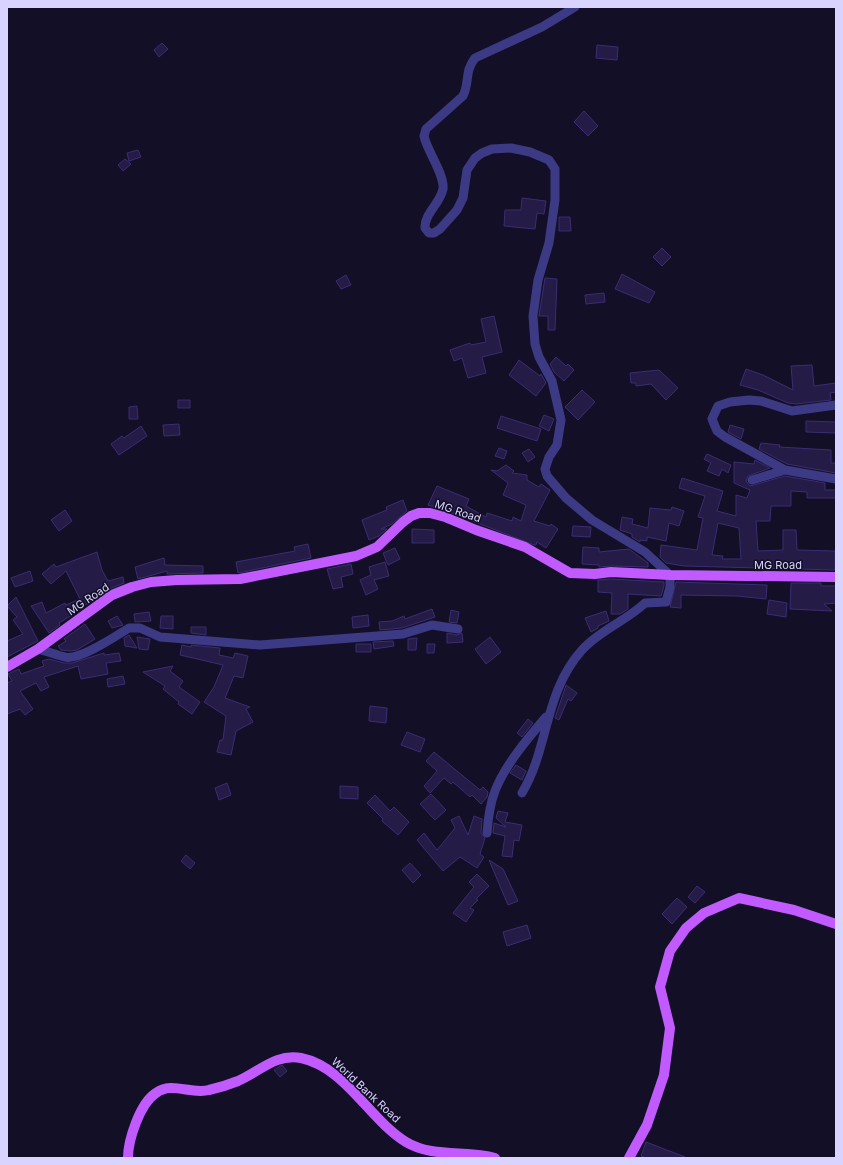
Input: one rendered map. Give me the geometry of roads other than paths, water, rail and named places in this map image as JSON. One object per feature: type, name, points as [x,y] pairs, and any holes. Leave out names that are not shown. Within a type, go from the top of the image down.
[{"type":"main road","name":"MG Road","points":[[7,667],[38,648],[112,595],[132,587],[151,582],[177,580],[240,579],[356,556],[377,547],[403,522],[411,516],[419,513],[430,513],[445,517],[476,530],[525,547],[570,573],[595,574],[611,572],[670,575],[836,577]]},
{"type":"main road","points":[[629,1158],[647,1125],[664,1075],[670,1028],[660,987],[670,951],[686,928],[704,913],[739,898],[794,910],[836,924]]},
{"type":"main road","name":"World Bank Road","points":[[128,1158],[131,1138],[145,1102],[156,1092],[171,1088],[201,1093],[237,1081],[285,1056],[300,1058],[317,1063],[329,1069],[365,1106],[407,1142],[434,1150],[495,1158]]},
{"type":"street","points":[[522,793],[538,757],[554,695],[571,665],[582,650],[606,630],[637,611],[645,603],[666,602],[670,587],[670,575],[645,552],[592,520],[566,498],[547,476],[545,469],[549,457],[557,445],[561,420],[552,381],[539,357],[535,344],[533,316],[538,280],[549,243],[555,200],[555,169],[549,160],[530,152],[511,148],[492,149],[482,153],[475,158],[467,170],[463,198],[457,210],[448,221],[434,233],[429,233],[425,228],[424,222],[443,190],[443,182],[425,142],[426,129],[463,96],[466,90],[469,66],[475,58],[542,27],[575,7]]},
{"type":"street","points":[[836,405],[792,410],[761,401],[749,400],[730,402],[718,406],[712,419],[717,431],[785,470],[836,479]]},
{"type":"street","points":[[752,480],[785,470]]},
{"type":"street","points":[[38,648],[65,658],[73,657],[100,646],[129,628],[134,628],[160,637],[260,645],[403,634],[432,626],[458,629]]},
{"type":"street","points":[[487,833],[489,813],[494,792],[501,779],[548,714]]}]
